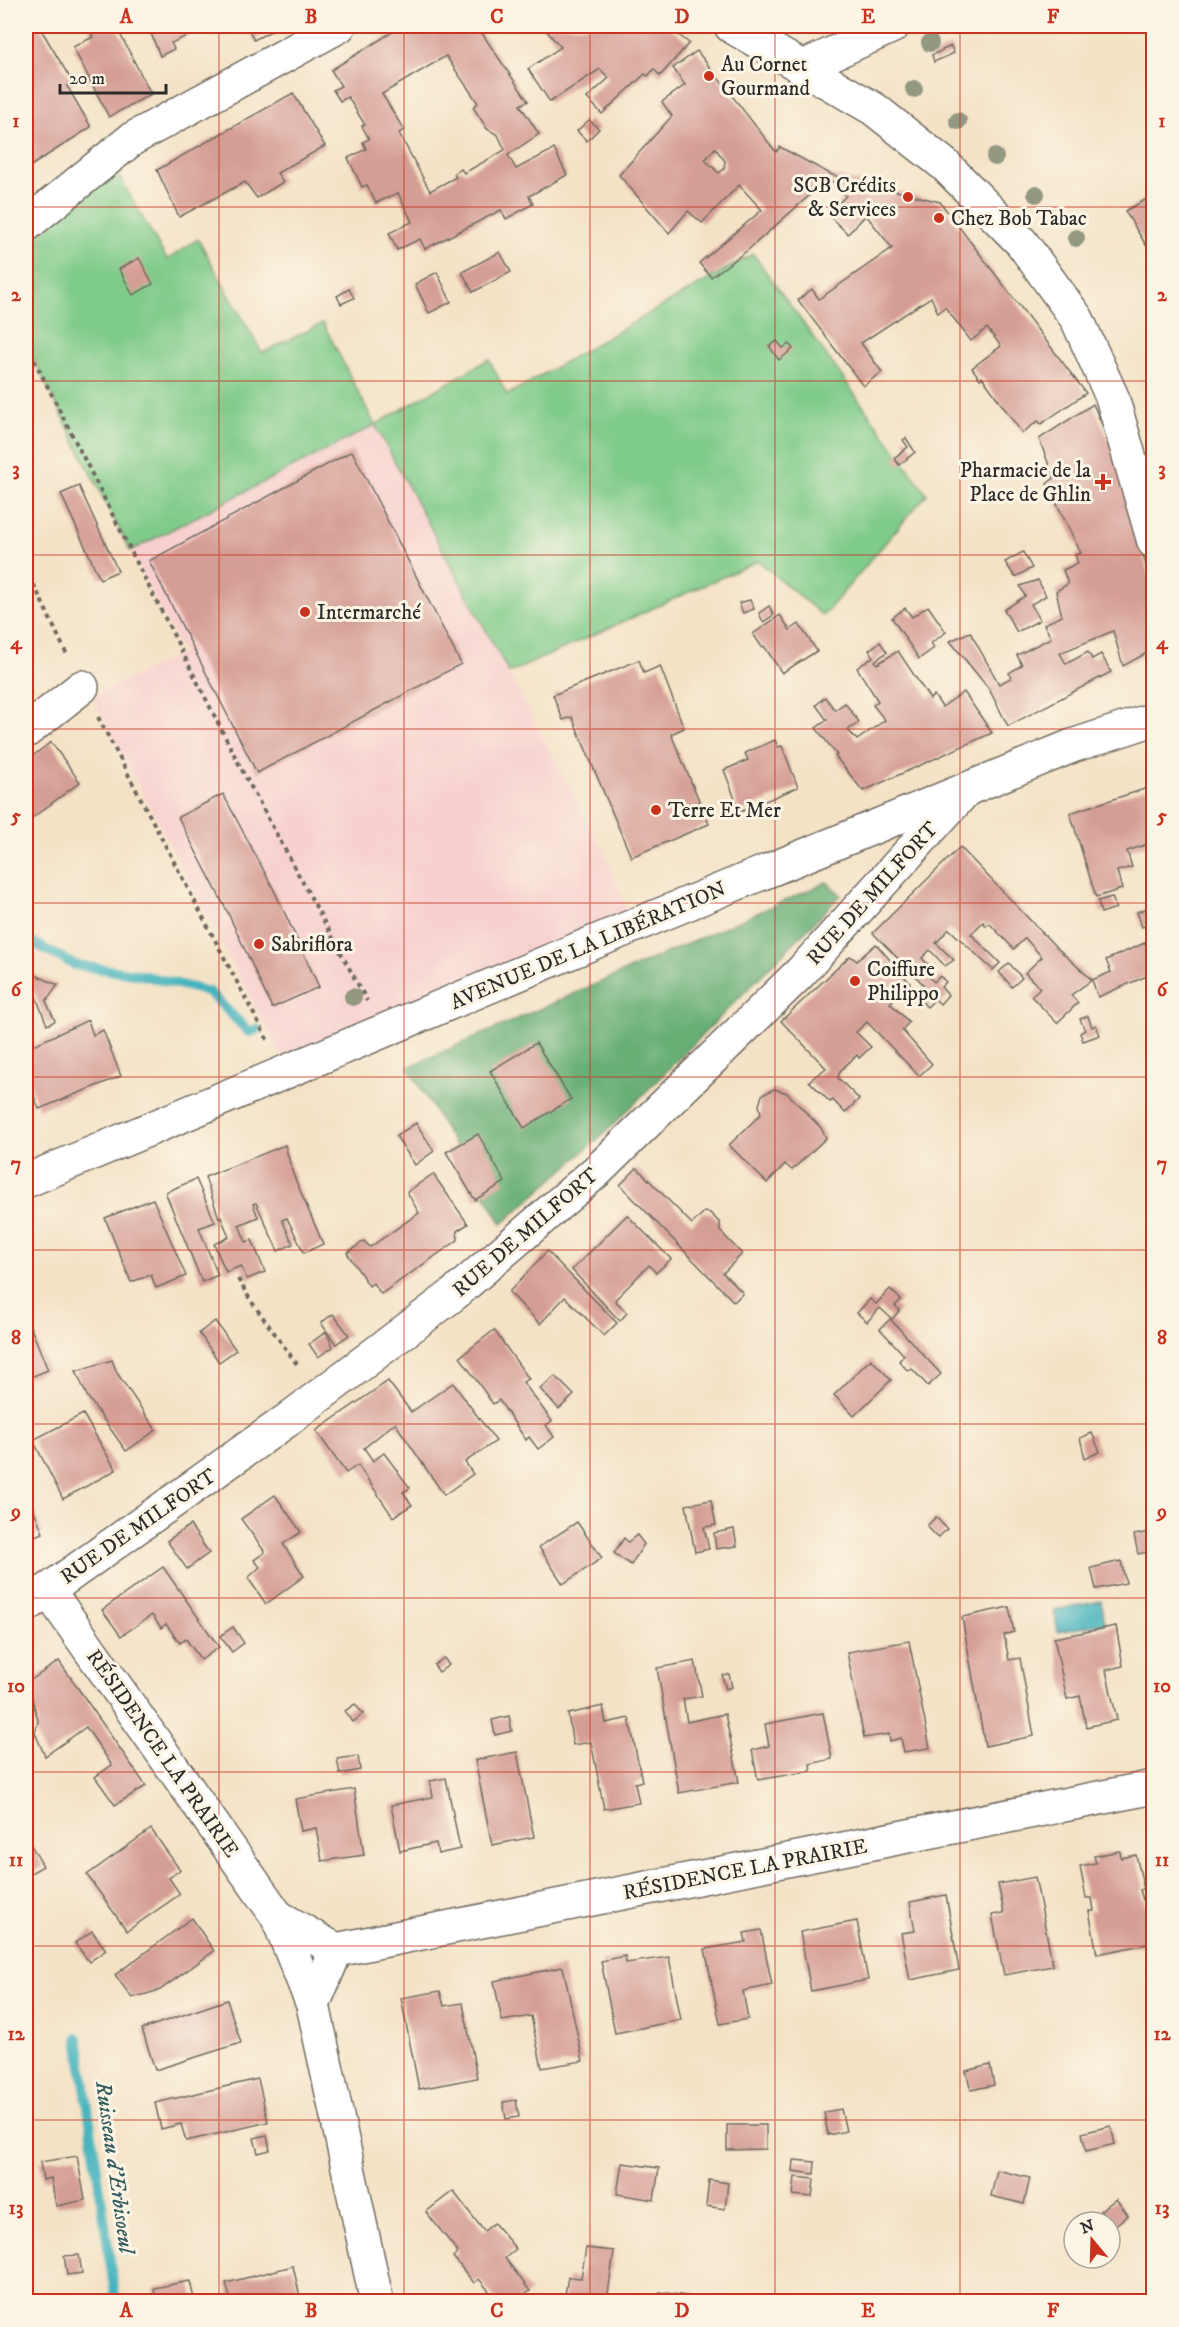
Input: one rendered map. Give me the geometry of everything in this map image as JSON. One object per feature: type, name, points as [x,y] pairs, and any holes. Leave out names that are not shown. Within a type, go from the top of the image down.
[{"type":"street","points":[[26,225],[132,139],[339,26]]},
{"type":"street","points":[[731,26],[874,109],[945,165],[1022,243],[1077,319],[1109,389],[1154,542]]},
{"type":"street","points":[[801,68],[893,26]]},
{"type":"street","points":[[26,730],[82,687]]},
{"type":"street","name":"AVENUE DE LA LIBÉRATION","points":[[26,1181],[382,1031],[1072,746],[1154,719]]},
{"type":"street","name":"RUE DE MILFORT","points":[[37,1598],[320,1396],[454,1294],[598,1170],[800,973],[964,791]]},
{"type":"street","name":"RÉSIDENCE LA PRAIRIE","points":[[37,1598],[278,1916],[313,2005],[376,2301]]},
{"type":"street","name":"RÉSIDENCE LA PRAIRIE","points":[[278,1916],[336,1950],[1154,1787]]},
{"type":"street","points":[[313,2005],[336,1950]]},
{"type":"path","points":[[26,344],[244,774],[341,950],[382,1031]]},
{"type":"path","points":[[26,568],[82,687],[284,1073]]},
{"type":"path","points":[[238,1279],[250,1301],[320,1396]]},
{"type":"shaded area","points":[[375,425],[603,850],[633,926],[289,1070],[92,697],[183,653],[130,551]]},
{"type":"green space","points":[[108,157],[167,260],[198,239],[262,353],[323,323],[375,425],[130,551],[26,344],[26,225]]},
{"type":"green space","points":[[753,254],[927,494],[823,616],[758,561],[509,673],[375,425],[489,359],[507,395]]},
{"type":"green space","points":[[827,882],[841,895],[608,1130],[502,1224],[408,1067]]},
{"type":"water","points":[[1101,1601],[1105,1623],[1058,1632],[1054,1610]]},
{"type":"building","points":[[31,26],[39,26],[73,83],[67,86],[91,127],[26,169],[26,30]]},
{"type":"building","points":[[95,26],[116,26],[151,94],[109,117],[73,47],[93,37],[89,29]]},
{"type":"building","points":[[148,26],[210,26],[171,43],[174,49],[160,56]]},
{"type":"building","points":[[247,26],[280,26],[254,40]]},
{"type":"building","points":[[402,26],[477,26],[528,101],[520,105],[539,134],[508,155],[516,169],[554,149],[567,175],[529,196],[533,204],[506,219],[501,210],[425,249],[420,239],[397,250],[389,233],[412,222],[398,193],[376,203],[367,185],[362,187],[348,158],[366,149],[363,142],[369,139],[362,126],[365,125],[348,97],[340,101],[333,90],[341,86],[331,70]],"holes":[[[446,56],[478,103],[473,107],[487,129],[498,135],[505,150],[464,173],[461,169],[454,174],[456,177],[430,191],[399,133],[404,130],[382,94]]]},
{"type":"building","points":[[542,26],[667,26],[689,43],[660,76],[654,69],[648,76],[645,74],[602,114],[587,98],[609,78],[600,69],[550,102],[528,69],[561,47]]},
{"type":"building","points":[[951,46],[954,53],[934,62],[932,55]]},
{"type":"building","points":[[697,51],[776,152],[780,147],[832,175],[940,202],[1086,393],[1041,424],[1038,421],[1022,433],[982,377],[980,379],[972,368],[1001,346],[987,328],[971,341],[945,307],[938,313],[931,297],[861,343],[882,372],[863,386],[798,300],[812,289],[819,299],[892,248],[866,215],[848,234],[827,214],[846,196],[829,178],[748,250],[711,277],[699,263],[762,210],[739,185],[702,223],[688,211],[669,233],[619,175],[672,116],[662,102],[685,85],[673,68]],"holes":[[[715,148],[725,161],[724,169],[719,173],[705,160]]]},
{"type":"building","points":[[293,93],[325,146],[277,173],[283,182],[257,198],[245,182],[179,217],[157,170]]},
{"type":"building","points":[[589,120],[599,129],[587,141],[577,131]]},
{"type":"building","points":[[1154,195],[1154,258],[1125,211]]},
{"type":"building","points":[[500,252],[511,272],[473,292],[462,272]]},
{"type":"building","points":[[139,258],[153,284],[133,295],[119,269]]},
{"type":"building","points":[[437,272],[451,302],[429,313],[415,284]]},
{"type":"building","points":[[349,289],[354,298],[341,304],[337,296]]},
{"type":"building","points":[[777,341],[783,348],[789,344],[793,349],[779,360],[769,346]]},
{"type":"building","points":[[1093,404],[1113,450],[1154,593],[1154,649],[1123,666],[1113,631],[1060,653],[1066,664],[1088,652],[1092,659],[1101,654],[1111,672],[1008,726],[989,689],[950,641],[970,632],[999,684],[1011,678],[1009,673],[1022,665],[1017,655],[1051,638],[1044,624],[1062,616],[1056,591],[1068,584],[1063,570],[1078,563],[1075,555],[1081,553],[1047,484],[1054,478],[1039,439]]},
{"type":"building","points":[[906,438],[915,452],[899,465],[894,458],[908,447],[903,440]]},
{"type":"building","name":"Intermarché","points":[[352,451],[461,664],[257,773],[149,561]]},
{"type":"building","points":[[79,486],[118,571],[100,579],[61,494]]},
{"type":"building","points":[[1023,552],[1032,568],[1015,577],[1005,562]]},
{"type":"building","points":[[1038,580],[1046,596],[1031,604],[1040,620],[1017,632],[1004,610],[1025,596],[1020,586]]},
{"type":"building","points":[[750,600],[754,609],[743,613],[739,603]]},
{"type":"building","points":[[769,606],[774,615],[763,622],[759,613]]},
{"type":"building","points":[[928,606],[946,632],[931,643],[934,648],[919,659],[892,618],[905,608],[912,617]]},
{"type":"building","points":[[780,615],[790,630],[799,624],[817,651],[782,673],[753,634]]},
{"type":"building","points":[[880,642],[887,652],[875,661],[877,664],[898,651],[930,699],[934,695],[942,707],[964,692],[992,733],[863,791],[816,728],[827,720],[816,705],[825,697],[835,710],[845,703],[859,722],[848,730],[857,740],[885,720],[873,705],[878,701],[857,668],[873,657],[869,650]]},
{"type":"building","points":[[639,660],[644,673],[660,666],[684,728],[671,734],[709,824],[631,857],[572,717],[563,720],[553,695]]},
{"type":"building","points":[[775,740],[778,747],[782,746],[798,787],[740,812],[724,770],[748,760],[745,753]]},
{"type":"building","points":[[51,742],[80,782],[32,818],[26,809],[26,761]]},
{"type":"building","points":[[1154,786],[1154,842],[1127,851],[1132,867],[1117,871],[1122,889],[1096,897],[1070,813]]},
{"type":"building","points":[[223,794],[274,890],[319,987],[272,1008],[227,911],[178,817]]},
{"type":"building","points":[[960,847],[1055,946],[1092,980],[1071,995],[1078,1003],[1057,1023],[1031,996],[1040,988],[1025,973],[1042,957],[1025,938],[1014,949],[989,923],[986,926],[983,922],[971,934],[1000,963],[993,970],[949,929],[936,943],[954,960],[945,966],[930,950],[922,958],[934,972],[929,977],[934,982],[940,976],[946,982],[941,987],[948,995],[940,1004],[935,999],[927,1007],[920,1000],[928,992],[922,983],[873,933]]},
{"type":"building","points":[[1112,897],[1116,908],[1101,913],[1098,901]]},
{"type":"building","points":[[1154,906],[1154,929],[1151,924],[1142,927],[1137,912]]},
{"type":"building","points":[[1154,939],[1154,973],[1098,997],[1092,980],[1111,972],[1106,960]]},
{"type":"building","points":[[876,944],[910,983],[890,1003],[909,1022],[902,1030],[932,1064],[919,1076],[867,1022],[856,1032],[871,1047],[859,1058],[857,1055],[840,1071],[838,1078],[859,1099],[845,1113],[809,1081],[826,1068],[781,1021],[850,956],[857,961]]},
{"type":"building","points":[[1009,963],[1022,978],[1012,987],[999,972]]},
{"type":"building","points":[[26,971],[58,985],[46,1001],[55,1021],[47,1025]]},
{"type":"building","points":[[1088,1016],[1092,1027],[1096,1025],[1100,1035],[1083,1041],[1080,1033],[1085,1030],[1080,1019]]},
{"type":"building","points":[[88,1020],[93,1035],[103,1030],[121,1076],[39,1109],[26,1075],[26,1034],[29,1032],[34,1045]]},
{"type":"building","points":[[536,1043],[571,1099],[524,1128],[490,1071]]},
{"type":"building","points":[[774,1089],[787,1093],[821,1128],[826,1138],[792,1170],[785,1164],[767,1183],[729,1145],[761,1114],[759,1105],[762,1095]]},
{"type":"building","points":[[416,1123],[434,1151],[415,1165],[396,1136]]},
{"type":"building","points":[[478,1134],[505,1182],[475,1200],[446,1152]]},
{"type":"building","points":[[285,1145],[293,1174],[323,1244],[304,1253],[287,1218],[282,1220],[293,1244],[278,1251],[256,1203],[253,1204],[258,1217],[239,1225],[246,1242],[252,1240],[265,1272],[247,1279],[241,1266],[226,1272],[214,1244],[229,1237],[221,1217],[219,1218],[205,1177]]},
{"type":"building","points":[[637,1168],[692,1224],[704,1212],[710,1213],[720,1223],[720,1231],[742,1254],[723,1273],[743,1293],[734,1302],[620,1185]]},
{"type":"building","points":[[433,1174],[468,1224],[457,1231],[458,1240],[381,1294],[373,1283],[369,1286],[347,1253],[364,1241],[370,1247],[419,1213],[407,1192]]},
{"type":"building","points":[[196,1179],[215,1222],[199,1228],[218,1275],[202,1282],[166,1194]]},
{"type":"building","points":[[153,1199],[186,1276],[156,1288],[151,1275],[131,1282],[105,1218]]},
{"type":"building","points":[[627,1215],[671,1259],[656,1273],[649,1265],[615,1300],[627,1313],[620,1321],[572,1270]]},
{"type":"building","points":[[547,1251],[617,1323],[604,1336],[565,1297],[540,1324],[509,1292]]},
{"type":"building","points":[[890,1289],[901,1300],[895,1306],[900,1310],[892,1319],[880,1308],[867,1322],[857,1313],[870,1299],[876,1304]]},
{"type":"building","points":[[333,1314],[349,1335],[336,1344],[321,1323]]},
{"type":"building","points":[[26,1316],[48,1370],[26,1379]]},
{"type":"building","points":[[890,1319],[941,1374],[928,1386],[912,1369],[908,1371],[899,1361],[904,1355],[880,1329]]},
{"type":"building","points":[[215,1321],[236,1350],[219,1362],[199,1333]]},
{"type":"building","points":[[494,1330],[529,1379],[523,1382],[552,1421],[546,1425],[554,1437],[538,1449],[529,1437],[526,1440],[499,1400],[493,1404],[460,1357]]},
{"type":"building","points":[[326,1332],[333,1347],[318,1357],[309,1344]]},
{"type":"building","points":[[871,1359],[891,1380],[854,1416],[834,1395]]},
{"type":"building","points":[[112,1360],[117,1373],[156,1430],[126,1451],[87,1396],[76,1371]]},
{"type":"building","points":[[555,1376],[574,1395],[559,1409],[540,1389]]},
{"type":"building","points":[[388,1381],[411,1412],[453,1383],[496,1441],[465,1462],[473,1474],[444,1495],[395,1423],[364,1448],[373,1461],[384,1453],[410,1488],[403,1492],[412,1505],[393,1517],[358,1465],[346,1473],[316,1431]]},
{"type":"building","points":[[83,1414],[116,1470],[63,1499],[33,1440]]},
{"type":"building","points":[[1092,1433],[1100,1452],[1085,1458],[1080,1438]]},
{"type":"building","points":[[26,1490],[43,1533],[26,1539]]},
{"type":"building","points":[[275,1495],[301,1532],[283,1544],[304,1576],[266,1604],[248,1578],[260,1567],[254,1560],[265,1552],[241,1519]]},
{"type":"building","points":[[711,1500],[716,1525],[704,1527],[709,1549],[695,1552],[686,1505]]},
{"type":"building","points":[[936,1517],[947,1529],[938,1538],[927,1526]]},
{"type":"building","points":[[577,1522],[602,1558],[563,1584],[539,1547]]},
{"type":"building","points":[[190,1525],[209,1553],[187,1569],[167,1541]]},
{"type":"building","points":[[734,1529],[737,1546],[716,1549],[714,1533]]},
{"type":"building","points":[[1154,1531],[1154,1551],[1138,1554],[1134,1535]]},
{"type":"building","points":[[637,1535],[644,1544],[631,1565],[614,1553],[624,1538],[628,1542]]},
{"type":"building","points":[[1121,1561],[1126,1583],[1096,1589],[1091,1568]]},
{"type":"building","points":[[163,1567],[219,1647],[201,1660],[186,1639],[180,1643],[166,1624],[161,1628],[152,1615],[121,1636],[102,1610]]},
{"type":"building","points":[[1009,1607],[1014,1632],[1004,1635],[1009,1660],[1020,1658],[1034,1736],[985,1746],[962,1617]]},
{"type":"building","points":[[1116,1626],[1123,1666],[1106,1670],[1117,1720],[1086,1727],[1080,1696],[1067,1699],[1054,1638]]},
{"type":"building","points":[[233,1627],[244,1643],[232,1652],[220,1636]]},
{"type":"building","points":[[909,1641],[930,1748],[904,1752],[901,1738],[890,1741],[889,1734],[864,1738],[847,1652]]},
{"type":"building","points":[[444,1658],[449,1665],[439,1672],[434,1665]]},
{"type":"building","points":[[59,1661],[146,1786],[115,1805],[95,1777],[112,1765],[86,1727],[45,1756],[35,1733],[38,1721],[28,1682]]},
{"type":"building","points":[[695,1661],[702,1696],[683,1699],[687,1722],[725,1714],[739,1782],[679,1793],[657,1668]]},
{"type":"building","points":[[729,1674],[732,1687],[726,1689],[722,1675]]},
{"type":"building","points":[[355,1704],[363,1714],[353,1722],[345,1711]]},
{"type":"building","points":[[603,1706],[606,1723],[629,1718],[642,1781],[635,1783],[639,1803],[604,1809],[591,1742],[573,1745],[568,1714]]},
{"type":"building","points":[[823,1713],[832,1759],[810,1764],[811,1771],[758,1780],[752,1750],[769,1746],[765,1724]]},
{"type":"building","points":[[509,1716],[512,1731],[495,1735],[492,1720]]},
{"type":"building","points":[[517,1752],[534,1837],[492,1845],[475,1760]]},
{"type":"building","points":[[358,1756],[360,1770],[340,1774],[337,1759]]},
{"type":"building","points":[[446,1778],[460,1849],[438,1854],[436,1843],[400,1851],[391,1805],[433,1797],[430,1781]]},
{"type":"building","points":[[354,1789],[364,1855],[322,1861],[316,1828],[301,1831],[295,1799]]},
{"type":"building","points":[[151,1829],[180,1870],[169,1878],[180,1894],[127,1931],[87,1875]]},
{"type":"building","points":[[31,1845],[43,1866],[26,1876],[26,1848]]},
{"type":"building","points":[[1120,1851],[1121,1858],[1136,1855],[1144,1889],[1140,1890],[1143,1900],[1145,1899],[1153,1943],[1097,1954],[1089,1911],[1094,1911],[1092,1898],[1086,1898],[1080,1866],[1096,1863],[1094,1856]]},
{"type":"building","points":[[1035,1877],[1053,1966],[1004,1975],[992,1915],[1004,1913],[998,1884]]},
{"type":"building","points":[[946,1895],[959,1970],[910,1980],[901,1933],[915,1931],[910,1902]]},
{"type":"building","points":[[192,1918],[214,1951],[160,1990],[132,1998],[115,1975]]},
{"type":"building","points":[[857,1921],[868,1980],[811,1991],[800,1932]]},
{"type":"building","points":[[761,1930],[772,1985],[743,1991],[748,2019],[720,2024],[705,1949],[746,1942],[744,1933]]},
{"type":"building","points":[[92,1931],[106,1950],[89,1962],[75,1943]]},
{"type":"building","points":[[625,1956],[626,1963],[669,1957],[681,2020],[615,2033],[601,1961]]},
{"type":"building","points":[[563,1967],[583,2061],[542,2068],[531,2016],[502,2021],[494,1981]]},
{"type":"building","points":[[440,1991],[444,2006],[463,2003],[477,2078],[419,2089],[401,1998]]},
{"type":"building","points":[[227,2000],[241,2043],[155,2070],[142,2029]]},
{"type":"building","points":[[990,2065],[994,2085],[971,2090],[966,2071]]},
{"type":"building","points":[[258,2079],[268,2122],[186,2141],[181,2124],[161,2129],[155,2103]]},
{"type":"building","points":[[516,2100],[519,2117],[506,2119],[503,2102]]},
{"type":"building","points":[[841,2109],[846,2131],[828,2135],[824,2112]]},
{"type":"building","points":[[727,2125],[766,2125],[766,2149],[727,2150]]},
{"type":"building","points":[[1111,2126],[1115,2144],[1086,2151],[1082,2133]]},
{"type":"building","points":[[267,2135],[270,2150],[258,2153],[254,2138]]},
{"type":"building","points":[[77,2156],[85,2200],[56,2206],[51,2178],[43,2180],[40,2162]]},
{"type":"building","points":[[794,2160],[815,2162],[814,2174],[793,2171]]},
{"type":"building","points":[[622,2163],[659,2168],[654,2200],[617,2194]]},
{"type":"building","points":[[997,2170],[1030,2178],[1024,2204],[991,2196]]},
{"type":"building","points":[[795,2177],[814,2179],[812,2197],[793,2195]]},
{"type":"building","points":[[709,2180],[728,2183],[725,2209],[706,2206]]},
{"type":"building","points":[[453,2191],[484,2231],[494,2223],[516,2249],[505,2258],[530,2291],[516,2301],[497,2301],[479,2279],[474,2283],[453,2257],[458,2252],[426,2212]]},
{"type":"building","points":[[1116,2199],[1128,2215],[1122,2220],[1122,2210],[1101,2210]]},
{"type":"building","points":[[586,2248],[614,2251],[607,2301],[564,2301],[568,2277],[581,2278]]},
{"type":"building","points":[[79,2255],[82,2273],[67,2275],[64,2256]]},
{"type":"building","points":[[293,2266],[301,2301],[231,2301],[226,2283]]},
{"type":"building","points":[[190,2281],[194,2299],[172,2301],[172,2298],[156,2301],[154,2288]]},
{"type":"building","points":[[660,2292],[712,2300],[712,2301],[658,2301]]},
{"type":"waterway","name":"Ruisseau d'Erbisoeul","points":[[26,939],[75,965],[142,975],[209,992],[249,1032],[257,1029]]},
{"type":"waterway","name":"Ruisseau d'Erbisoeul","points":[[78,2038],[116,2302]]},
{"type":"place","name":"Au Cornet Gourmand","points":[[709,76]]},
{"type":"place","name":"SCB Crédits & Services","points":[[908,197]]},
{"type":"place","name":"Chez Bob Tabac","points":[[939,218]]},
{"type":"place","name":"Pharmacie de la Place de Ghlin","points":[[1103,482]]},
{"type":"place","name":"Intermarché","points":[[305,612]]},
{"type":"place","name":"Terre Et Mer","points":[[656,810]]},
{"type":"place","name":"Sabriflora","points":[[259,944]]},
{"type":"place","name":"Coiffure Philippo","points":[[855,981]]}]
